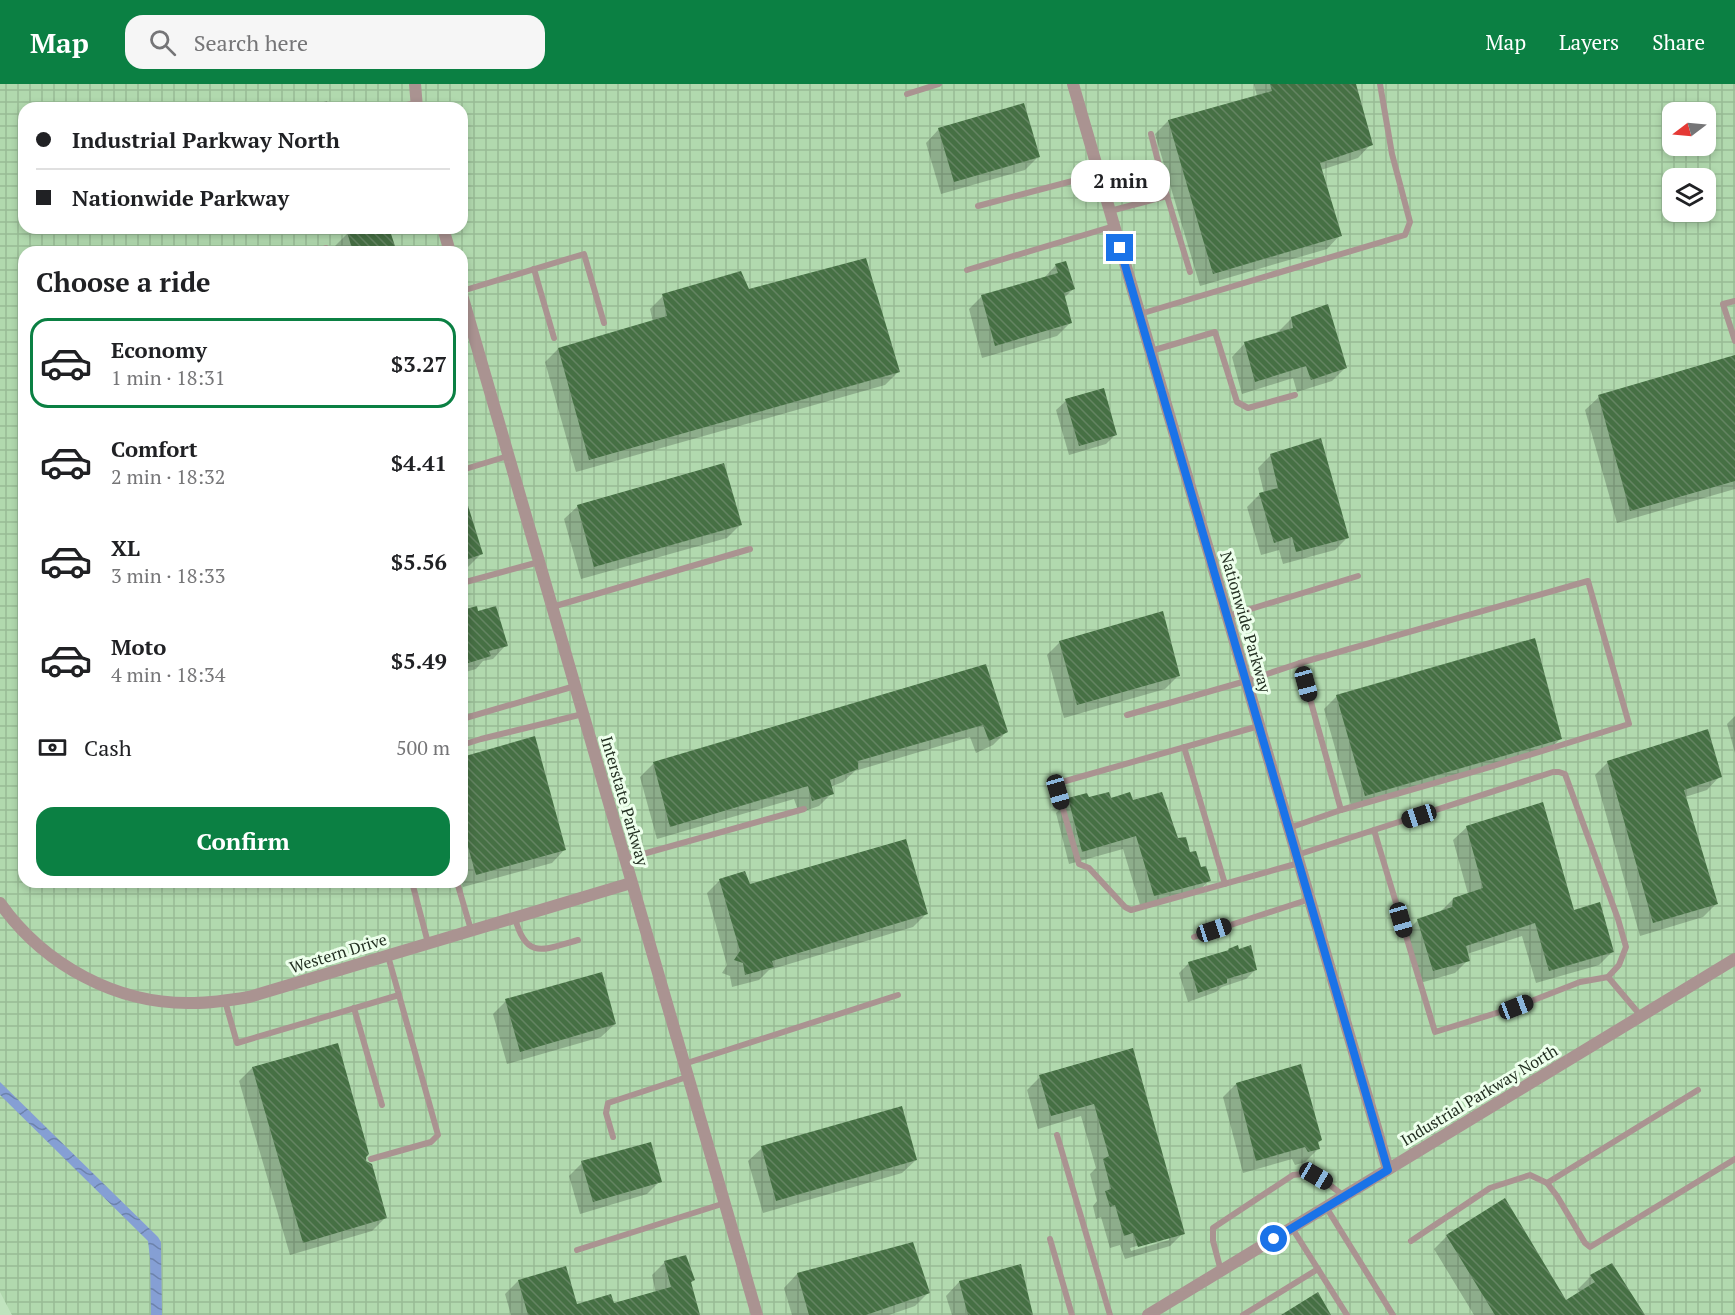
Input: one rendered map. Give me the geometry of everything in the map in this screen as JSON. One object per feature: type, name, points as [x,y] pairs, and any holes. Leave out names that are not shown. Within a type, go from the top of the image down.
[{"type":"street","points":[[415,84],[416,102]]},
{"type":"street","name":"Nationwide Parkway","points":[[1073,84],[1388,1170]]},
{"type":"street","name":"Interstate Parkway","points":[[468,323],[757,1315]]},
{"type":"street","name":"Western Drive","points":[[0,903],[10,918],[30,938],[56,961],[80,975],[102,986],[133,996],[193,1004],[249,997],[631,883]]},
{"type":"street","name":"Industrial Parkway North","points":[[1148,1315],[1735,959]]},
{"type":"lane","points":[[907,94],[939,84]]},
{"type":"lane","points":[[1140,314],[1405,235],[1410,222],[1392,154],[1380,84]]},
{"type":"lane","points":[[1151,134],[1190,272]]},
{"type":"lane","points":[[978,206],[1099,174]]},
{"type":"lane","points":[[1110,211],[1167,196]]},
{"type":"lane","points":[[967,270],[1114,226]]},
{"type":"lane","points":[[468,291],[584,254],[604,323]]},
{"type":"lane","points":[[534,269],[554,338]]},
{"type":"lane","points":[[1735,301],[1723,304],[1735,341]]},
{"type":"lane","points":[[1150,351],[1215,332],[1237,402],[1248,408],[1295,395]]},
{"type":"lane","points":[[468,468],[508,456]]},
{"type":"lane","points":[[552,607],[750,549]]},
{"type":"lane","points":[[468,581],[539,562]]},
{"type":"lane","points":[[1228,616],[1358,576]]},
{"type":"lane","points":[[1127,715],[1588,581],[1629,724],[1341,810],[1289,828]]},
{"type":"lane","points":[[1300,663],[1341,810]]},
{"type":"lane","points":[[468,717],[575,686]]},
{"type":"lane","points":[[468,744],[583,714]]},
{"type":"lane","points":[[1259,726],[1062,782],[1058,792],[1079,864],[1089,868],[1125,907],[1131,910],[1225,884],[1374,830],[1559,772],[1565,774],[1618,920],[1626,947],[1619,965],[1608,977],[1580,982],[1516,1007],[1435,1032],[1374,830]]},
{"type":"lane","points":[[1184,747],[1225,884]]},
{"type":"lane","points":[[624,859],[804,809]]},
{"type":"lane","points":[[414,888],[428,944]]},
{"type":"lane","points":[[459,888],[471,931]]},
{"type":"lane","points":[[1194,937],[1310,899]]},
{"type":"lane","points":[[515,918],[519,934],[526,944],[532,947],[551,948],[578,940]]},
{"type":"lane","points":[[371,1159],[431,1142],[438,1135],[388,955]]},
{"type":"lane","points":[[1608,977],[1641,1016]]},
{"type":"lane","points":[[225,1001],[237,1043],[399,995]]},
{"type":"lane","points":[[683,1065],[898,995]]},
{"type":"lane","points":[[354,1008],[382,1106]]},
{"type":"lane","points":[[613,1137],[606,1113],[608,1103],[687,1077]]},
{"type":"lane","points":[[1547,1183],[1698,1090]]},
{"type":"lane","points":[[1057,1135],[1110,1315]]},
{"type":"lane","points":[[1411,1241],[1490,1188],[1530,1175],[1547,1183],[1585,1243],[1590,1247],[1735,1159]]},
{"type":"lane","points":[[1221,1271],[1212,1228],[1293,1175],[1306,1173],[1316,1176],[1345,1196]]},
{"type":"lane","points":[[577,1250],[726,1203]]},
{"type":"lane","points":[[1326,1207],[1393,1315]]},
{"type":"lane","points":[[1292,1228],[1347,1315]]},
{"type":"lane","points":[[1050,1239],[1072,1315]]},
{"type":"lane","points":[[1243,1315],[1318,1269]]},
{"type":"shaded area","points":[[0,84],[1735,84],[1735,1315],[12,1315],[0,1292]]},
{"type":"water","points":[[0,1082],[158,1237],[161,1242],[162,1315],[151,1315],[148,1241],[0,1095]]},
{"type":"building","points":[[1270,84],[1356,84],[1373,145],[1320,163],[1342,236],[1213,274],[1168,120],[1272,91]]},
{"type":"building","points":[[1024,103],[1040,157],[954,182],[938,128]]},
{"type":"building","points":[[348,234],[391,234],[395,246],[351,246]]},
{"type":"building","points":[[866,258],[900,372],[589,460],[558,348],[667,316],[662,294],[741,271],[749,289]]},
{"type":"building","points":[[1066,261],[1075,289],[1064,293],[1072,323],[995,346],[981,295],[1058,273],[1055,264]]},
{"type":"building","points":[[1328,304],[1347,368],[1311,380],[1306,366],[1255,382],[1244,342],[1293,328],[1291,317]]},
{"type":"building","points":[[1735,355],[1735,481],[1630,511],[1598,395]]},
{"type":"building","points":[[1104,388],[1117,435],[1079,446],[1065,399]]},
{"type":"building","points":[[1321,438],[1349,538],[1296,552],[1292,537],[1274,543],[1259,493],[1278,488],[1270,454]]},
{"type":"building","points":[[724,463],[742,525],[594,567],[577,505]]},
{"type":"building","points":[[468,506],[483,554],[468,559]]},
{"type":"building","points":[[477,606],[478,611],[496,606],[508,646],[489,651],[491,656],[468,663],[468,608]]},
{"type":"building","points":[[1163,611],[1180,676],[1077,705],[1059,641]]},
{"type":"building","points":[[1535,638],[1562,739],[1365,796],[1336,695]]},
{"type":"building","points":[[986,664],[1008,732],[989,741],[983,725],[858,761],[858,769],[830,780],[834,794],[812,801],[808,786],[670,827],[653,762]]},
{"type":"building","points":[[1708,729],[1722,777],[1684,790],[1718,904],[1653,923],[1607,761]]},
{"type":"building","points":[[535,736],[566,850],[476,875],[468,847],[468,755]]},
{"type":"building","points":[[1109,792],[1111,798],[1130,792],[1133,800],[1162,792],[1178,838],[1186,837],[1190,852],[1196,851],[1201,867],[1206,866],[1211,881],[1154,896],[1136,836],[1082,852],[1068,798],[1087,793],[1089,797]]},
{"type":"building","points":[[1543,802],[1574,910],[1600,902],[1614,952],[1549,971],[1535,923],[1466,946],[1470,961],[1433,971],[1417,919],[1452,907],[1453,898],[1483,888],[1466,826]]},
{"type":"building","points":[[906,839],[928,914],[772,961],[774,967],[745,975],[743,963],[734,960],[740,951],[719,879],[745,871],[750,884]]},
{"type":"building","points":[[1238,945],[1239,949],[1251,945],[1257,970],[1227,979],[1227,983],[1198,993],[1188,962],[1229,950]]},
{"type":"building","points":[[602,972],[616,1024],[520,1052],[505,999]]},
{"type":"building","points":[[338,1043],[369,1154],[366,1161],[372,1164],[387,1218],[303,1243],[252,1067]]},
{"type":"building","points":[[1133,1048],[1185,1234],[1138,1247],[1133,1233],[1124,1236],[1115,1205],[1110,1207],[1105,1191],[1111,1189],[1103,1159],[1109,1156],[1094,1104],[1051,1116],[1039,1075]]},
{"type":"building","points":[[1301,1064],[1322,1140],[1318,1142],[1320,1149],[1308,1152],[1305,1147],[1256,1161],[1236,1083]]},
{"type":"building","points":[[902,1106],[917,1160],[776,1201],[761,1146]]},
{"type":"building","points":[[651,1142],[662,1182],[593,1202],[581,1161]]},
{"type":"building","points":[[1505,1198],[1566,1300],[1595,1282],[1590,1275],[1612,1263],[1645,1315],[1495,1315],[1446,1235]]},
{"type":"building","points":[[913,1242],[930,1293],[866,1315],[809,1315],[797,1273]]},
{"type":"building","points":[[686,1255],[695,1280],[691,1282],[700,1315],[528,1315],[518,1280],[566,1266],[577,1304],[611,1294],[614,1303],[671,1287],[664,1261]]},
{"type":"building","points":[[1021,1264],[1033,1315],[968,1315],[959,1281]]},
{"type":"building","points":[[1318,1292],[1331,1315],[1281,1315]]},
{"type":"route","points":[[1120,248],[1388,1170],[1274,1239]]}]
